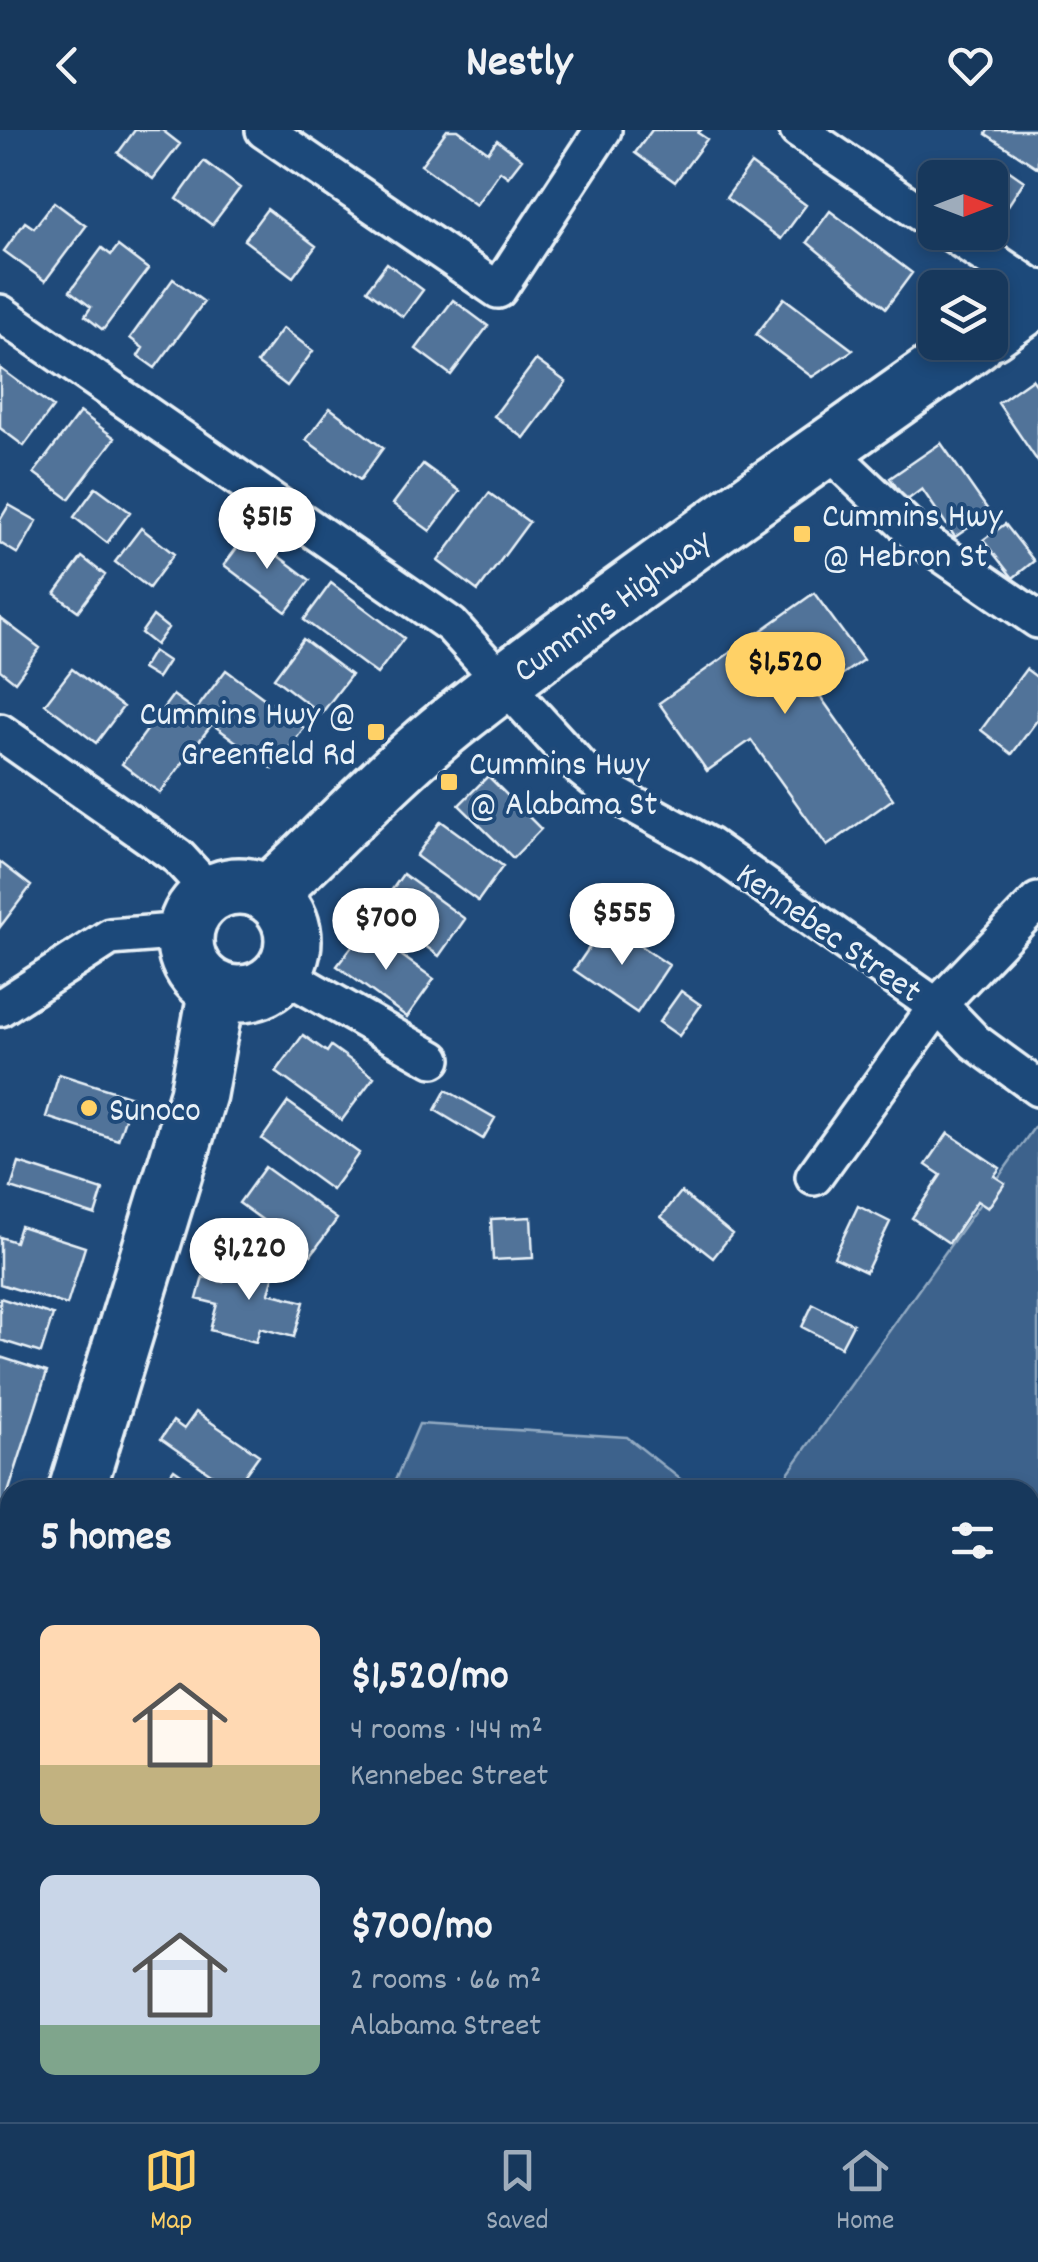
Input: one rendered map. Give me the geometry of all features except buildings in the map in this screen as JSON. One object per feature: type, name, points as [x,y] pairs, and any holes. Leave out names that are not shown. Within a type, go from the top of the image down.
[{"type":"main road","points":[[1008,318],[1038,295]]},
{"type":"main road","name":"Cummins Highway","points":[[268,894],[412,756],[505,682],[782,477],[951,360]]},
{"type":"main road","points":[[234,886],[268,894],[282,906],[294,940],[282,973],[253,993],[217,989],[192,966],[199,912],[234,886]]},
{"type":"main road","points":[[79,1480],[198,1094],[217,989]]},
{"type":"street","points":[[264,130],[498,290],[604,130]]},
{"type":"street","points":[[798,130],[918,211]]},
{"type":"street","points":[[975,250],[1038,295]]},
{"type":"street","name":"Kennebec Street","points":[[0,312],[451,625],[582,770],[612,793],[709,846],[938,1006],[975,1042],[1038,1088]]},
{"type":"street","points":[[826,450],[923,541],[1038,620]]},
{"type":"street","points":[[0,732],[168,849],[199,912],[110,938],[0,1008]]},
{"type":"street","points":[[814,1177],[938,1006],[1038,901]]},
{"type":"street","points":[[282,973],[434,1059]]},
{"type":"shaded area","points":[[1038,1122],[1038,1480],[783,1480]]},
{"type":"shaded area","points":[[419,1424],[627,1437],[681,1480],[395,1480]]},
{"type":"place","name":"Cummins Hwy @ Hebron St","points":[[802,534]]},
{"type":"place","name":"Cummins Hwy @ Greenfield Rd","points":[[376,732]]},
{"type":"place","name":"Cummins Hwy @ Alabama St","points":[[449,782]]},
{"type":"place","name":"Sunoco","points":[[89,1108]]}]
